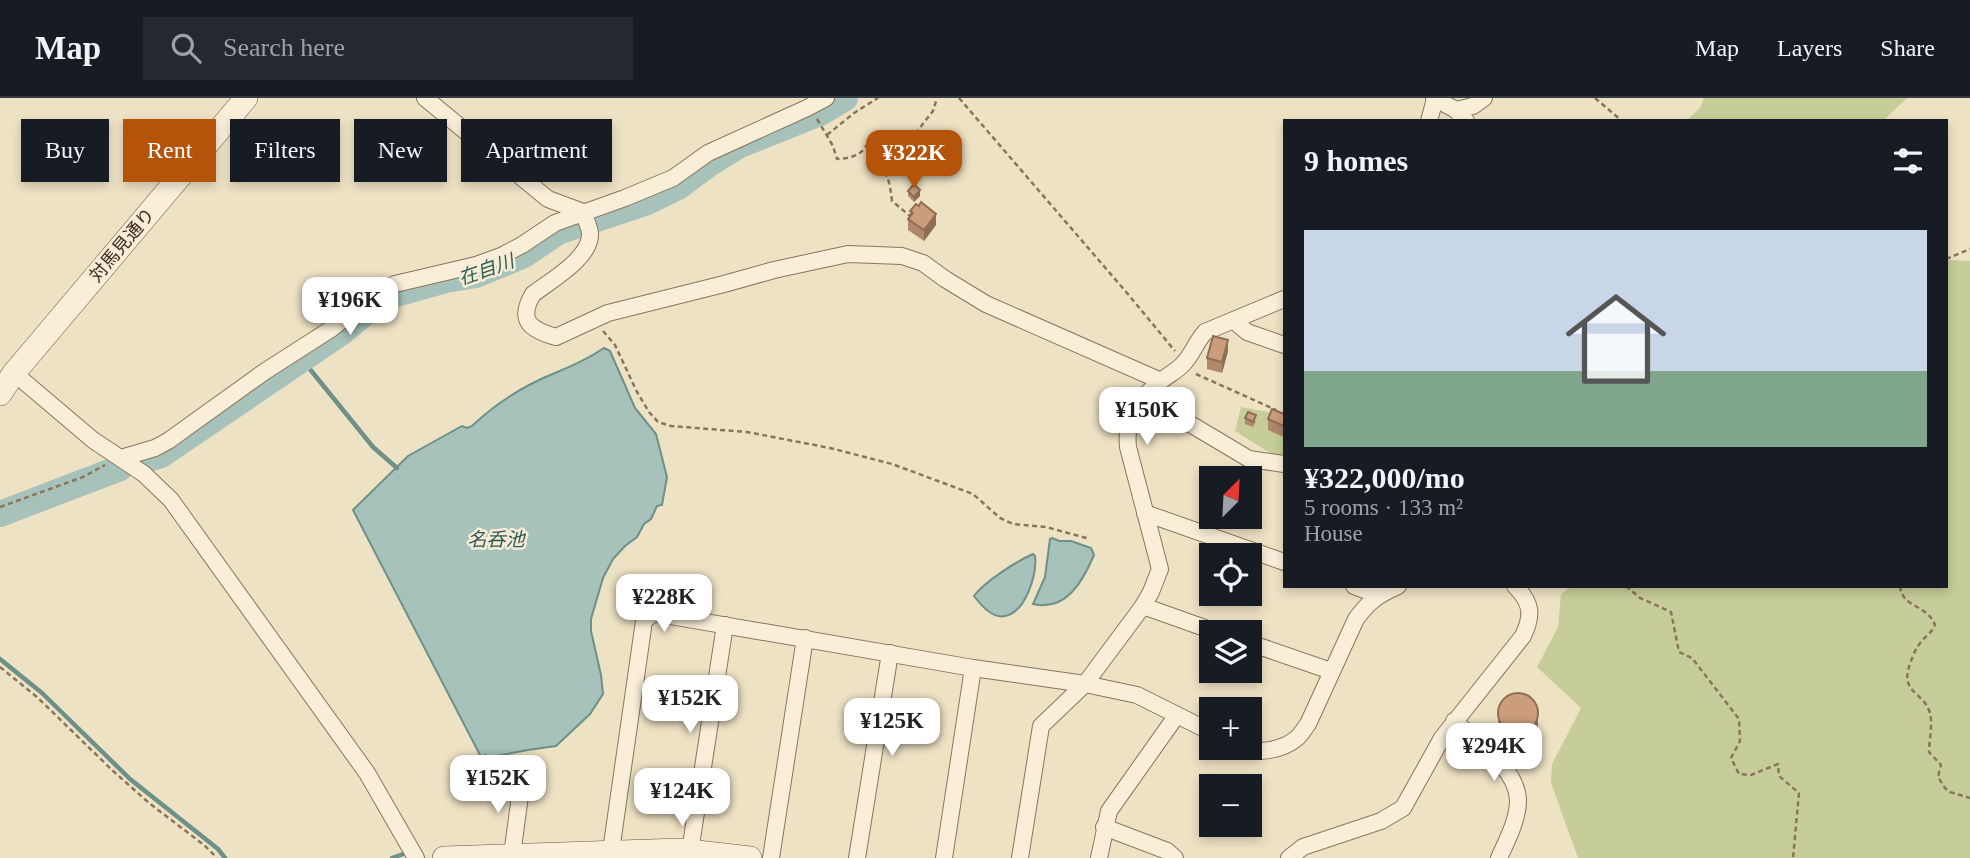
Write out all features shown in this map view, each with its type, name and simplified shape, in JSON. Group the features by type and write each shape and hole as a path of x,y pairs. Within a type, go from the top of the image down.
{"street":[{"name":"対馬見通り","path":"6,378 246,98"},
{"path":"425,98 548,199 583,212"},
{"path":"121,458 155,448 168,441 264,372 331,330 375,294 396,284 476,265 501,256 555,223 673,178 708,152 826,98"},
{"path":"1430,119 1435,98 1461,115 1484,98"},
{"path":"583,212 590,234 582,255 533,294 528,303 527,320 539,332 556,337 608,313 848,254 902,256 923,263 986,304 1161,381"},
{"path":"1020,858 1041,726 1085,684 1143,606 1160,569 1128,447 1126,431 1131,412 1161,381 1185,363 1205,332 1283,299"},
{"path":"1234,321 1247,332 1283,345"},
{"path":"6,378 144,474 171,500 367,773 416,858"},
{"path":"1145,397 1249,459 1283,464"},
{"path":"1145,513 1283,562"},
{"path":"1359,588 1378,595"},
{"path":"1262,751 1282,747 1297,738 1308,724 1356,619 1367,604 1394,588"},
{"path":"1289,858 1303,847 1381,821 1403,808 1442,738 1523,636 1530,621 1530,611 1516,588"},
{"path":"1143,606 1199,626"},
{"path":"610,855 644,621 653,613 973,668 1085,684 1137,695 1199,726"},
{"path":"690,854 725,625"},
{"path":"771,858 805,638"},
{"path":"1262,647 1331,671"},
{"path":"857,858 890,653"},
{"path":"944,858 973,668"},
{"path":"1100,858 1109,811 1177,715"},
{"path":"1454,721 1502,765 1516,788 1516,814 1499,858"},
{"path":"512,855 522,781"},
{"path":"1104,827 1167,851 1175,858"},
{"path":"444,858 690,854 750,858"}],"path":[{"path":"826,135 878,98"},
{"path":"888,175 902,164 915,134 933,111 937,98"},
{"path":"959,98 1198,377 1276,410"},
{"path":"1595,98 1620,119"},
{"path":"810,107 833,146 837,159 850,158 862,152 866,146 888,175 892,201 910,216"},
{"path":"1948,257 1970,249"},
{"path":"589,322 604,332 615,345 637,392 658,422 671,426 747,432 830,448 892,464 973,494 1000,518 1013,524 1046,527 1090,539"},
{"path":"0,507 83,477 121,458"},
{"path":"1628,588 1640,598 1671,612 1679,652 1692,659 1739,719 1740,741 1731,758 1739,774 1751,775 1778,764 1779,776 1798,793 1793,858"},
{"path":"1900,588 1905,600 1931,615 1935,625 1918,645 1910,662 1907,678 1912,691 1929,710 1929,752 1941,765 1938,778 1945,788 1970,797"},
{"path":"0,667 37,697 139,795 217,858"}],"green space":[{"path":"1704,98 1907,98 1885,119 1688,119 1700,108"},
{"path":"1948,260 1970,261 1970,858 1578,858 1551,783 1552,764 1581,708 1537,667 1558,627 1561,594 1569,588 1948,588"},
{"path":"1241,407 1283,415 1283,456 1273,455 1235,431"}],"water":[{"name":"名呑池","path":"604,348 610,351 635,408 656,434 667,477 662,505 657,506 637,537 613,559 603,578 591,619 591,631 603,694 590,714 556,746 481,757 353,510 408,456 462,426 472,426 490,410 522,389"},
{"path":"1052,538 1091,548 1094,555 1079,584 1064,599 1045,605 1033,604 1045,577"},
{"path":"1033,554 1035,564 1032,582 1019,607 1005,616 987,610 974,596 1001,572"}],"building":[{"path":"914,184 920,190 914,197 908,191"},
{"path":"921,202 936,214 924,230 908,219 913,213 910,211"},
{"path":"1213,336 1228,340 1222,362 1207,358"},
{"path":"1272,409 1283,414 1283,426 1268,419"},
{"path":"1248,412 1256,415 1253,422 1245,418"},
{"path":"1518,693 1532,699 1538,713 1532,727 1518,733 1504,727 1498,713 1504,699"}],"waterway":[{"name":"在自川","path":"141,461 161,455 342,332 389,296 446,280 476,275 524,255 558,232 645,203 678,187 740,145 820,113 845,98"},
{"path":"294,364 309,368 373,447 397,468"},
{"name":"在自川","path":"0,514 120,468"},
{"path":"0,659 42,693 130,779 218,849 225,858"},
{"path":"392,858 406,853"}]}
